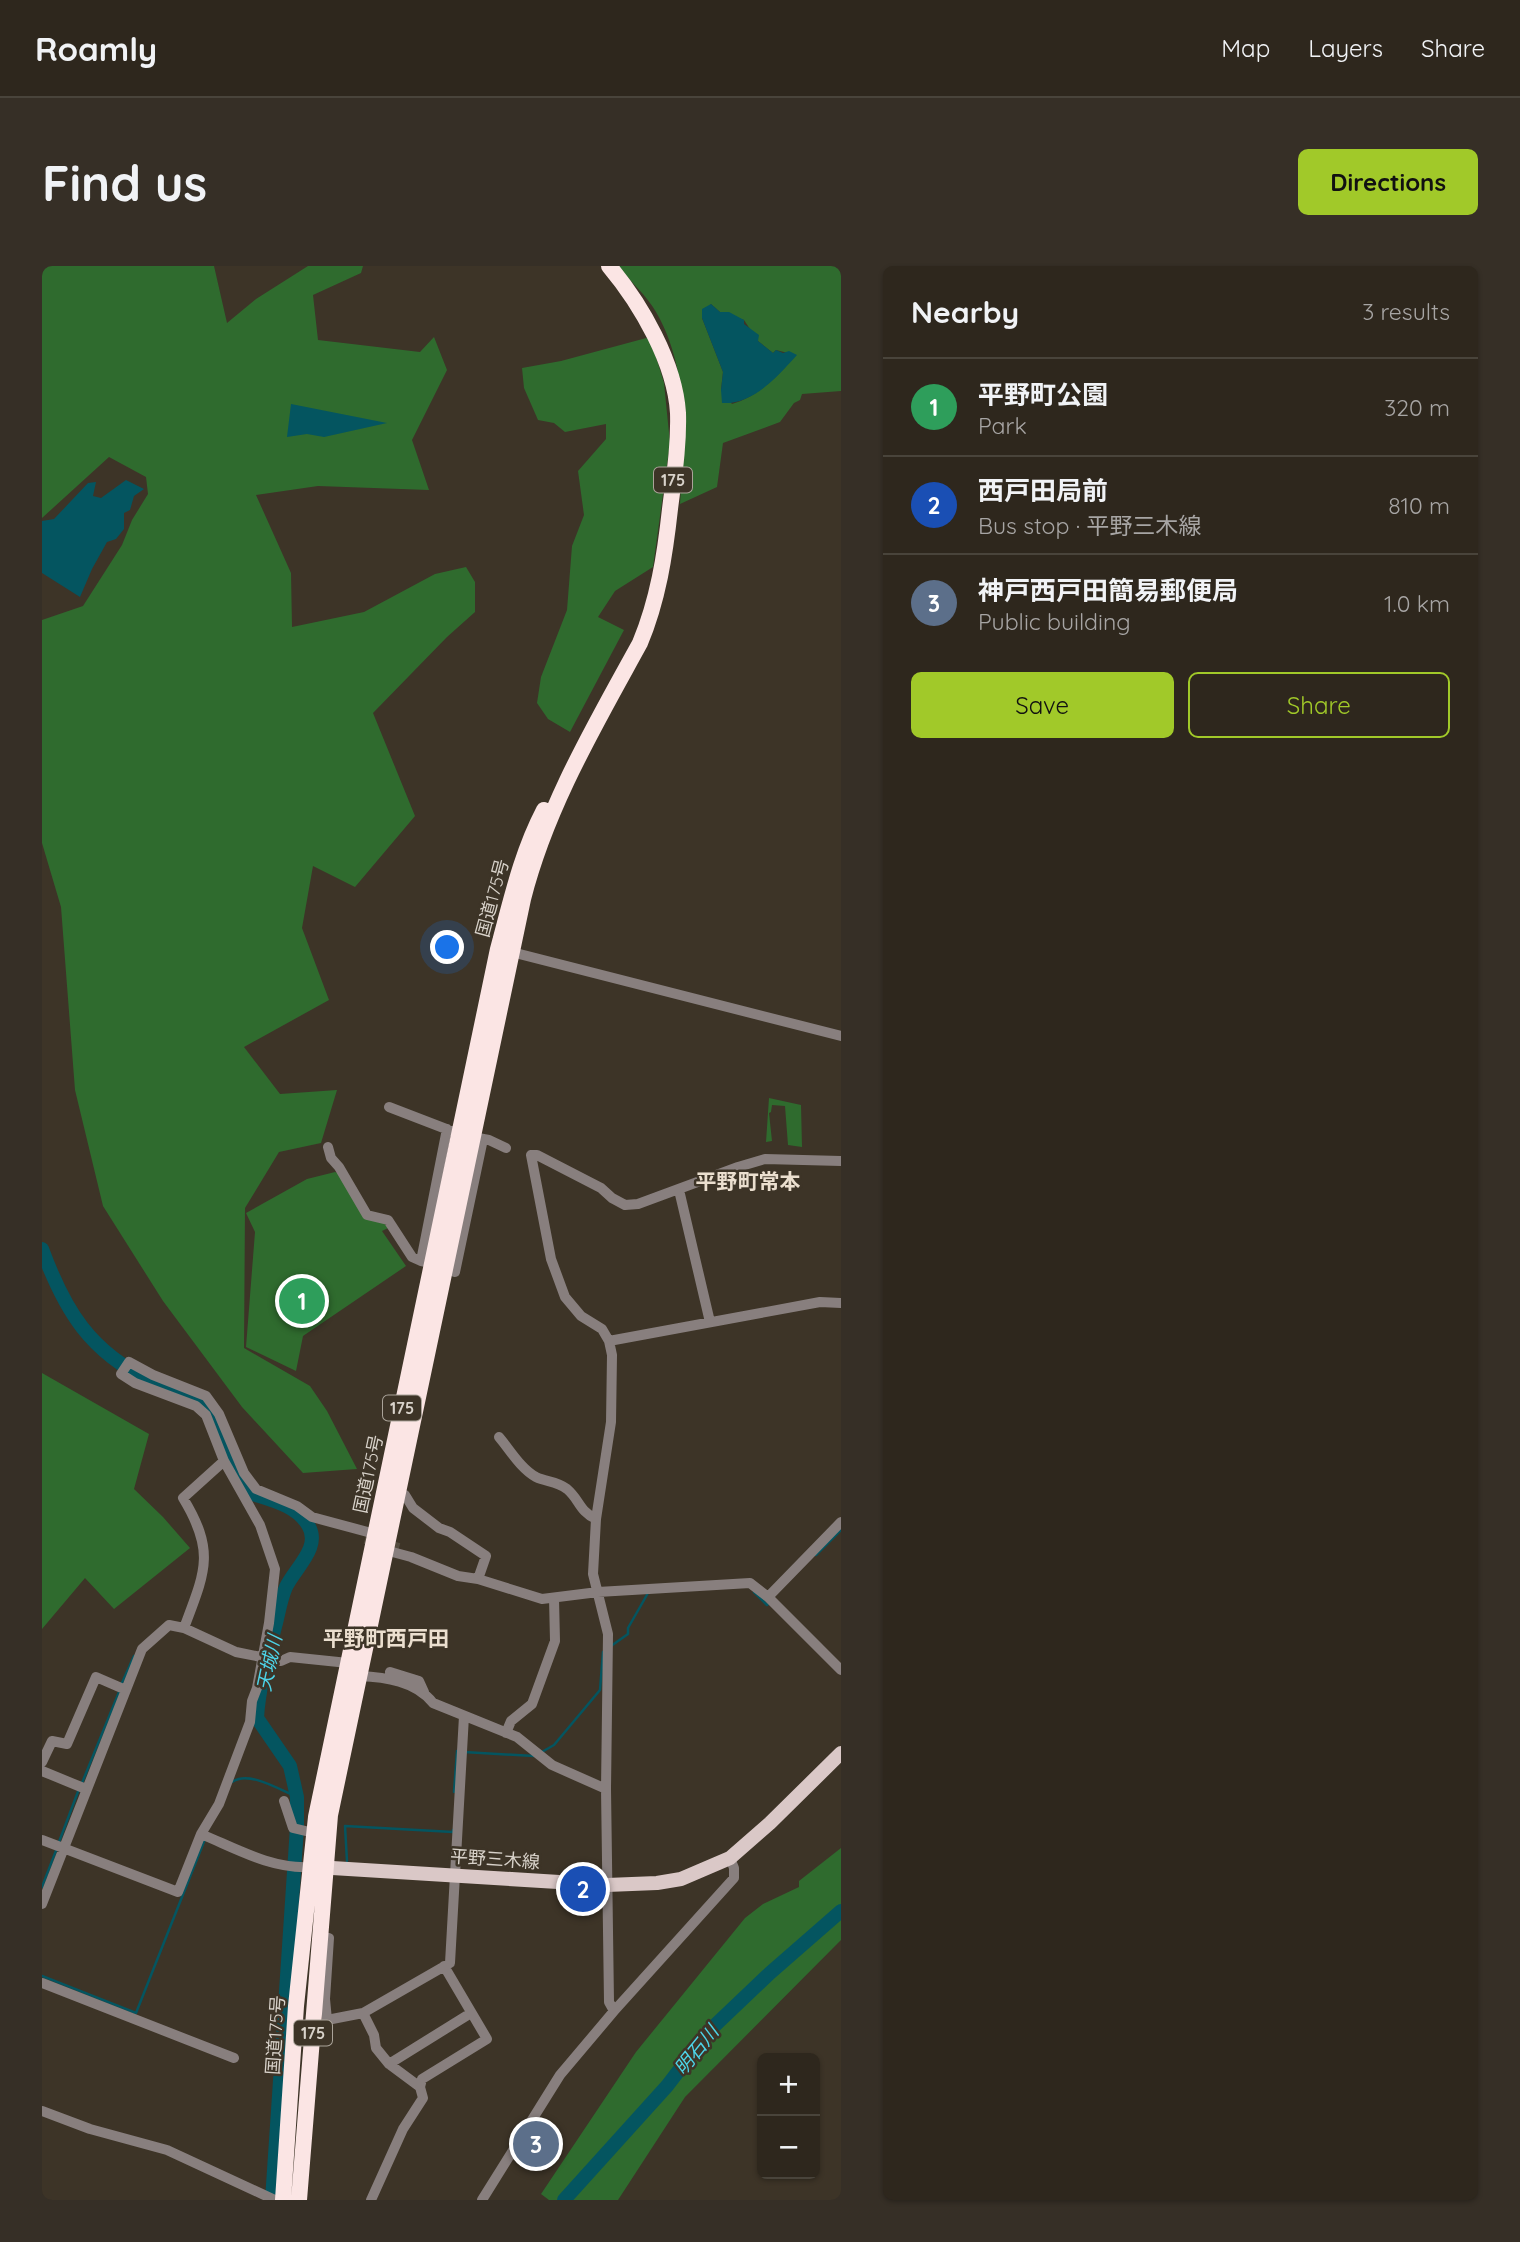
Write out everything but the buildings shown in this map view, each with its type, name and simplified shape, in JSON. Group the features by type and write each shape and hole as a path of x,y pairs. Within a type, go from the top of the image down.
{"highway":[{"name":"国道175号","path":"283,2200 296,2006 353,1669 370,1536 432,1264 465,1135 505,951 521,861 531,834 640,643 652,616 668,532 678,411 664,357 638,305 609,266"},
{"name":"国道175号","path":"299,2200 321,1936 314,1833 353,1669 392,1549 432,1264"}],"main road":[{"name":"平野三木線","path":"318,1867 607,1885 681,1879 730,1858 841,1753"}],"street":[{"path":"505,951 841,1036"},
{"path":"388,1107 506,1148"},
{"path":"327,1147 331,1158 367,1215 388,1220 412,1257 455,1272 465,1135"},
{"path":"614,2011 609,2002 607,1885 608,1634 593,1574 596,1519 611,1422 612,1355 609,1341 602,1329 581,1316 565,1297 551,1259 531,1155 537,1155 601,1188 625,1205 638,1204 738,1167 765,1160 841,1161"},
{"path":"679,1190 710,1322"},
{"path":"609,1341 820,1302 841,1303"},
{"path":"42,1840 178,1892 201,1834 219,1804 250,1722 252,1701 270,1623 275,1569 239,1476 219,1415 206,1396 153,1375 129,1362 121,1374 135,1383 196,1406 206,1415 224,1461 239,1476 256,1489 297,1506 312,1517 370,1536"},
{"path":"499,1437 537,1478 552,1480 568,1490 584,1514 596,1519"},
{"path":"184,1628 203,1577 205,1555 198,1522 183,1498 224,1461"},
{"path":"398,1493 405,1495 413,1508 439,1528 450,1532 486,1556 478,1579"},
{"path":"768,1597 841,1522"},
{"path":"392,1549 458,1576 478,1579 542,1599 598,1592 750,1583 768,1597 841,1670"},
{"path":"506,1733 511,1721 531,1704 555,1641 554,1598"},
{"path":"42,1904 142,1649 169,1625 184,1628 236,1652 281,1661 290,1657 386,1677 424,1692 433,1703 517,1738 552,1765 606,1789"},
{"path":"42,1762 52,1741 67,1744 96,1677 126,1690"},
{"path":"321,1936 329,1938 327,2020 363,2013 450,1963 464,1716"},
{"path":"42,1771 86,1789"},
{"path":"285,1801 293,1828 314,1833"},
{"path":"201,1834 267,1862 290,1868 318,1867"},
{"path":"482,2200 560,2075 734,1878 730,1858"},
{"path":"371,2200 404,2129 423,2098 420,2087 422,2079 487,2039 444,1966"},
{"path":"42,1983 234,2058"},
{"path":"363,2013 374,2035 376,2048 389,2064 420,2087"},
{"path":"389,2064 471,2013"},
{"path":"42,2111 90,2129 167,2150 275,2200"}],"green space":[{"path":"42,266 214,266 227,323 256,299 308,266 363,266 361,273 313,295 318,340 420,352 434,337 447,370 412,440 429,490 318,486 256,495 291,573 292,627 364,612 435,574 466,567 475,582 475,612 373,713 415,816 355,887 313,866 302,928 329,1000 244,1047 280,1094 337,1090 321,1143 279,1152 245,1208 244,1348 310,1386 327,1411 357,1469 303,1473 242,1407 163,1301 103,1206 75,1090 61,907 42,843 42,620 83,606 122,545 132,520 148,494 146,477 109,457 42,518"},
{"path":"618,266 841,266 841,391 802,394 800,400 794,403 780,422 723,443 717,487 680,504 683,430 680,382 675,358 656,312","holes":["711,304 720,312 744,320 758,341 773,353 776,350 796,355 760,390 732,404 721,390 723,372 702,318"]},
{"path":"650,337 664,383 670,443 653,567 615,591 598,617 624,630 570,732 548,719 537,703 541,677 567,610 572,546 584,515 578,471 606,439 606,424 565,432 554,423 538,420 524,388 522,368 561,361"},
{"path":"769,1098 801,1105 802,1147 788,1145 785,1106 772,1105 769,1113 772,1141 766,1142"},
{"path":"335,1172 340,1174 359,1209 388,1228 382,1231 406,1266 303,1336 296,1371 246,1347 255,1232 246,1213 307,1179"},
{"path":"42,1373 149,1434 134,1489 190,1548 114,1609 85,1578 42,1629"},
{"path":"841,1848 841,1940 685,2097 618,2200 549,2200 541,2194 636,2052 745,1918 763,1904 799,1887 799,1881"}],"water":[{"path":"711,304 720,312 729,312 744,320 744,324 759,335 758,341 773,353 776,350 783,353 789,351 797,355 764,388 744,399 722,403 723,372 702,318 702,309"},
{"path":"291,404 387,423 324,437 307,434 287,437"},
{"path":"126,480 144,489 134,496 130,510 124,513 124,529 116,539 107,542 80,597 42,573 42,521 54,519 88,483 96,482 93,496 101,498"}],"waterway":[{"name":"天城川","path":"42,1249 60,1292 82,1327 96,1343 130,1370 190,1395 206,1405 230,1459 253,1494 291,1508 303,1518 311,1533 310,1549 283,1596 264,1670 257,1718 290,1766 297,1797 272,2200"},
{"path":"816,1555 841,1530"},
{"path":"754,1592 767,1605 770,1602"},
{"path":"611,1646 628,1634 628,1628 648,1593"},
{"path":"540,1753 554,1745 600,1690 603,1652"},
{"path":"121,1685 134,1656"},
{"path":"82,1783 119,1692"},
{"path":"454,1792 457,1751"},
{"path":"464,1752 534,1756"},
{"path":"232,1782 247,1778 256,1780 297,1797"},
{"path":"59,1842 79,1789"},
{"path":"347,1861 345,1826 453,1830"},
{"path":"42,1976 136,2013 205,1839"},
{"path":"42,1887 57,1848"},
{"name":"明石川","path":"564,2200 667,2086 710,2030 841,1911"}],"tunnel":[{"path":"365,1539 399,1548"}],"place":[{"name":"平野町公園","path":"302,1301"},
{"name":"西戸田局前","path":"583,1889"},
{"name":"神戸西戸田簡易郵便局","path":"536,2144"}],"district":[{"name":"平野町常本","path":"748,1181"},
{"name":"平野町西戸田","path":"386,1638"}]}
